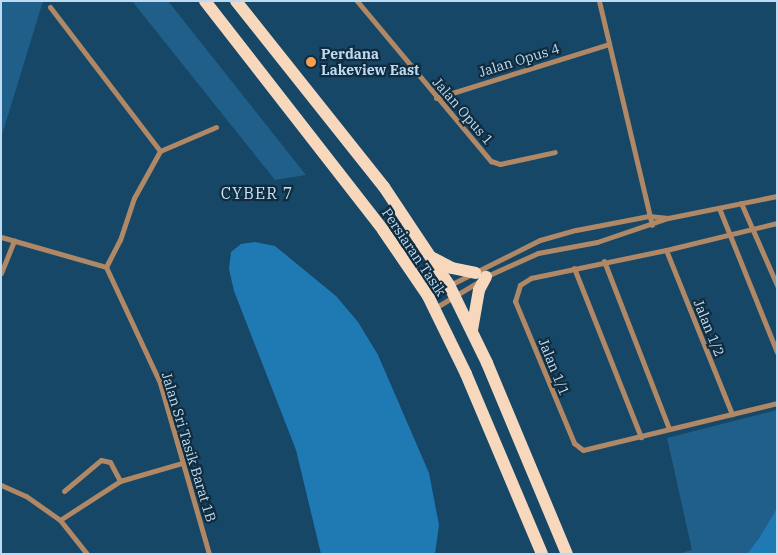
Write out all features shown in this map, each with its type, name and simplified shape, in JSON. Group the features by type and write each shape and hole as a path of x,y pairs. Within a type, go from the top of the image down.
{"main road":[{"name":"Persiaran Tasik","path":"205,1 383,230 428,296 466,374 542,554"},
{"name":"Persiaran Tasik","path":"236,1 384,186 431,256 472,330 567,554"},
{"path":"431,256 452,268 480,275 472,330"}],"street":[{"name":"Jalan Opus 1","path":"356,1 491,161 500,164 556,152"},
{"path":"599,1 652,225"},
{"path":"50,7 160,151"},
{"name":"Jalan Opus 4","path":"436,98 609,44"},
{"path":"1,237 106,267 120,240 134,198 160,151 216,127"},
{"path":"435,308 451,291 480,275 521,259 619,236 668,218 777,196"},
{"path":"741,203 777,285"},
{"path":"719,208 777,352"},
{"path":"428,296 451,291 480,275 517,250 576,230 649,216 668,218"},
{"path":"616,222 619,236"},
{"path":"777,223 666,250 574,268 641,437 669,428 777,404"},
{"path":"1,273 14,241"},
{"path":"517,250 521,259"},
{"name":"Jalan 1/2","path":"666,250 732,414"},
{"path":"604,261 669,428"},
{"name":"Jalan Sri Tasik Barat 1B","path":"106,267 160,384 209,554"},
{"name":"Jalan 1/1","path":"574,268 525,281 517,291 515,301 578,448 589,450 641,437"},
{"path":"64,491 101,460 110,462 120,481"},
{"path":"60,520 120,481 182,463"},
{"path":"1,485 26,496 60,520 87,554"}],"shaded area":[{"path":"1,1 43,1 1,138"},
{"path":"132,1 168,1 306,175 275,180"},
{"path":"255,242 275,246 336,296 358,322 378,355 429,473 439,525 435,554 321,554 296,450 234,291 229,269 231,252 241,244"},
{"path":"777,410 777,508 759,538 747,554 677,554 692,550 667,438"},
{"path":"777,508 777,554 747,554 759,538"}],"place":[{"name":"Perdana Lakeview East","path":"311,62"}],"district":[{"name":"CYBER 7","path":"257,193"}]}
